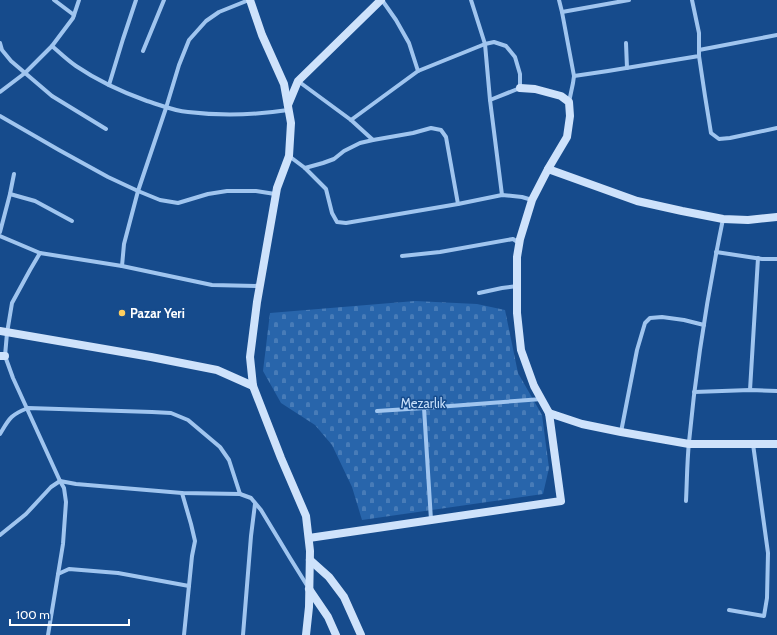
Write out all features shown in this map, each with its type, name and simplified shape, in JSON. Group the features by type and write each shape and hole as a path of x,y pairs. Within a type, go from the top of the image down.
{"street":[{"path":"54,0 74,15"},
{"path":"0,92 25,73 52,46 73,18 79,0"},
{"path":"109,85 136,0"},
{"path":"143,51 164,0"},
{"path":"122,266 124,244 138,191 179,65 189,40 206,21 219,12 249,0 262,35 284,84 291,123 289,156 275,194 257,302 250,357 253,386 281,458 306,516 310,551 306,635"},
{"path":"288,108 298,81 381,0 396,20 409,43 418,70"},
{"path":"471,0 485,44 490,100 502,195"},
{"path":"309,538 560,501 549,412 534,386 520,350 517,313 517,257 519,244 532,200 566,137 570,116 569,102 574,76 559,0"},
{"path":"562,12 629,0"},
{"path":"692,0 699,33 699,56 711,132 718,139 730,138 777,128"},
{"path":"699,50 777,35"},
{"path":"351,120 418,70 485,44 494,42 506,46 515,57 520,74 520,88"},
{"path":"0,43 2,50 11,61 52,96 106,129"},
{"path":"626,43 627,68"},
{"path":"52,46 74,65 109,85 128,94 166,108 187,112 242,115 288,108"},
{"path":"574,76 699,56"},
{"path":"298,81 351,120 373,140"},
{"path":"490,100 520,88 535,89 561,96 569,102"},
{"path":"0,116 108,177 160,200 178,203 208,194 227,192 256,191 275,194"},
{"path":"305,168 334,158 360,143 431,128 441,130 446,137 458,204"},
{"path":"289,156 305,168 326,189 332,213 337,222 346,223 502,195 522,197 532,200"},
{"path":"548,169 637,201 682,211 723,219 748,220 777,217"},
{"path":"0,232 14,174"},
{"path":"10,194 35,201 72,221"},
{"path":"686,501 694,392 716,252 723,219"},
{"path":"0,236 40,253 122,266 212,285 260,286"},
{"path":"402,256 440,252 513,239 519,244"},
{"path":"716,252 777,259"},
{"path":"40,253 12,303 3,332 2,357 28,408 64,488 66,502 63,544 48,635"},
{"path":"750,390 758,258"},
{"path":"479,293 517,286"},
{"path":"621,432 637,350 645,323 650,318 662,316 704,325"},
{"path":"3,332 151,357 217,370 253,386"},
{"path":"694,392 750,390 777,391"},
{"path":"377,411 542,399"},
{"path":"0,434 9,418 28,408 171,413 188,420 220,447 229,460 240,494"},
{"path":"424,408 431,520"},
{"path":"549,412 582,424 689,444 777,444"},
{"path":"729,610 764,616 767,598 768,553 753,444"},
{"path":"0,535 26,514 51,487 60,481 76,484 182,493 240,494 250,498 261,510 309,589 328,617 336,635"},
{"path":"182,493 195,540 184,635"},
{"path":"243,635 255,504"},
{"path":"310,560 329,577 344,597 361,635"},
{"path":"58,574 69,569 118,573 189,586"}],"green space":[{"name":"Mezarlık","path":"415,301 477,304 505,310 518,373 542,415 549,468 543,494 362,520 352,487 332,445 315,425 281,403 263,371 270,313"}],"place":[{"name":"Pazar Yeri","path":"122,313"}]}
